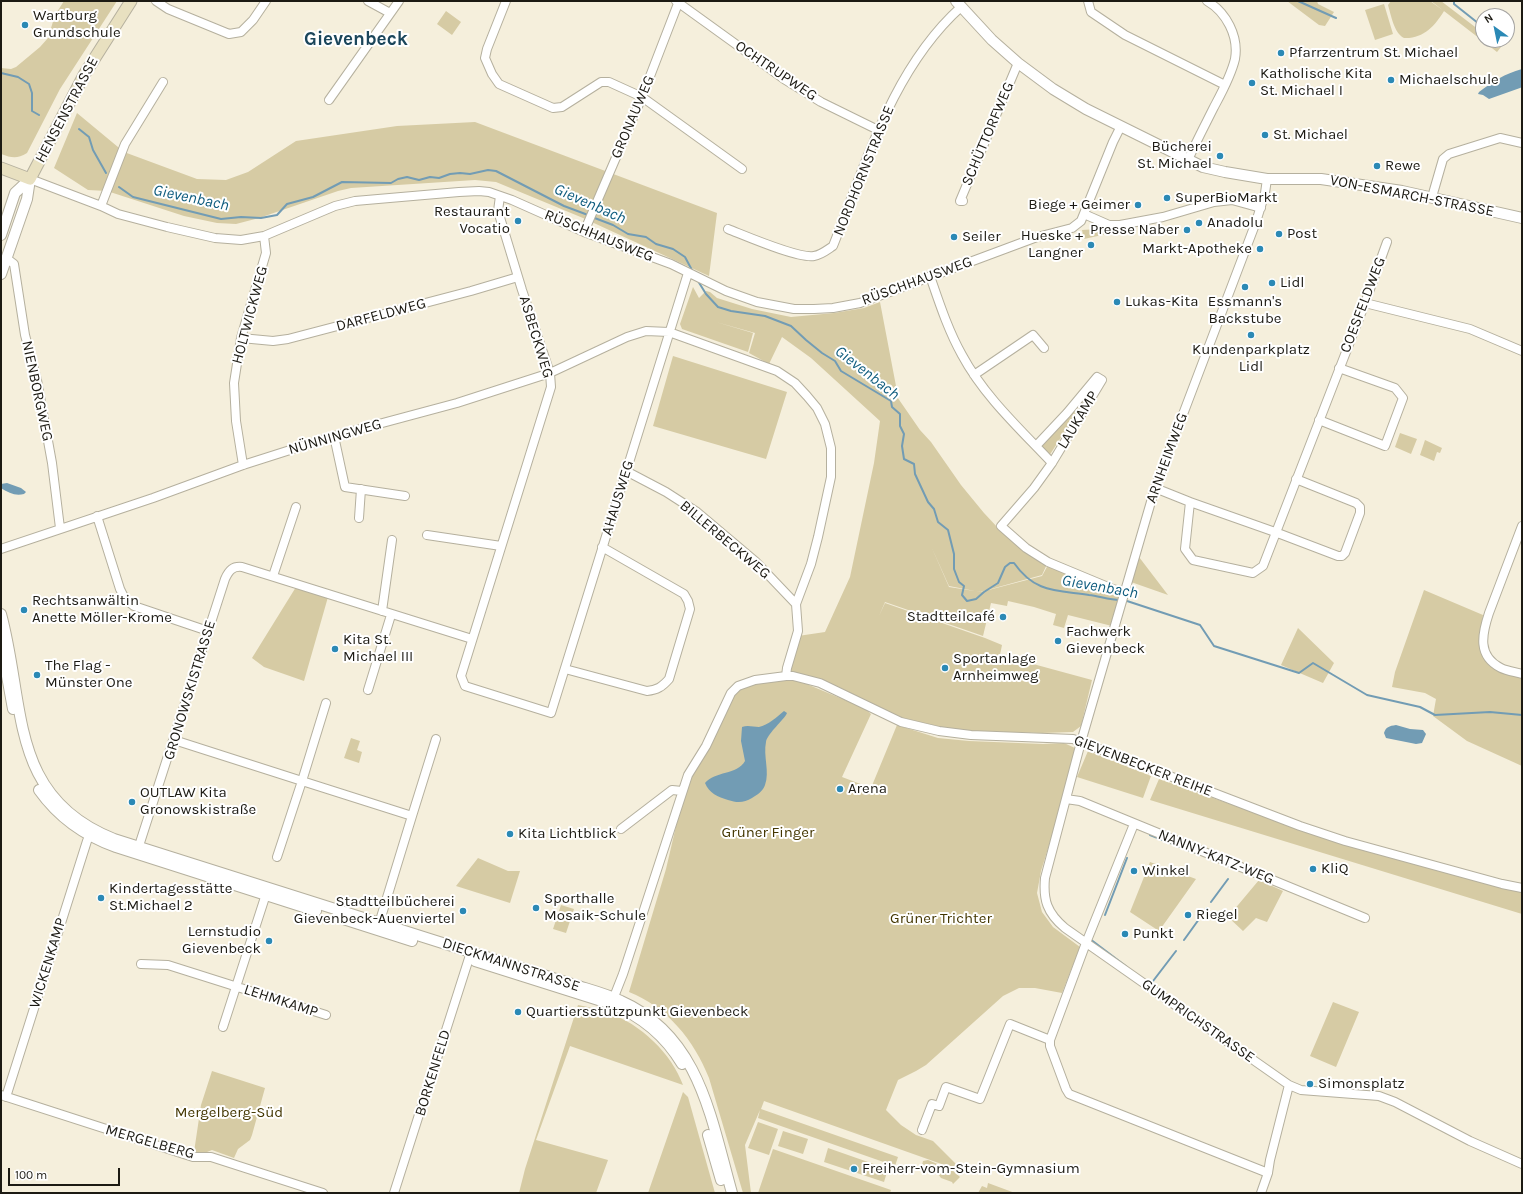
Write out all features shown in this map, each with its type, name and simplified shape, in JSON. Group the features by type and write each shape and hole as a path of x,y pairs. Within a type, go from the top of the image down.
{"main road":[{"name":"HENSENSTRASSE","path":"30,178 84,75 131,1"},
{"name":"RÜSCHHAUSWEG","path":"1,168 30,178"}],"street":[{"path":"156,1 168,9 229,34 241,32 253,20 266,1"},
{"path":"368,1 390,13"},
{"path":"329,100 399,1"},
{"path":"506,1 487,49 485,58 492,74 499,84 553,108 562,107 601,82 608,82 642,97 742,169"},
{"path":"1088,1 1091,12 1125,35 1225,85"},
{"path":"1188,160 1225,85 1235,58 1235,42 1232,29 1219,10 1207,1"},
{"name":"GRONAUWEG","path":"584,232 642,97 678,2"},
{"name":"OCHTRUPWEG","path":"678,2 784,78 821,102 878,130"},
{"name":"NORDHORNSTRASSE","path":"728,229 799,256 813,256 826,251 833,246 878,130 911,66 959,4"},
{"name":"VON-ESMARCH-STRASSE","path":"959,4 992,40 1018,63 1053,89 1086,109 1203,167 1267,179 1329,180 1432,197 1522,218"},
{"name":"SCHÜTTORFWEG","path":"963,201 960,201 1018,63"},
{"path":"101,206 125,144 163,82"},
{"name":"RÜSCHHAUSWEG","path":"30,178 118,214 215,238 241,240 264,236 335,206 355,201 479,191 512,200 584,232 642,252 726,291 757,302 794,309 814,309 833,308 860,303 1037,237 1072,228 1081,221 1121,126"},
{"path":"1432,197 1442,159 1449,154 1500,138 1522,143"},
{"path":"1,235 15,193 30,178"},
{"path":"1,274 27,199 30,178"},
{"name":"ARNHEIMWEG","path":"1081,742 1155,488 1261,208 1267,179"},
{"name":"ASBECKWEG","path":"500,196 498,211 550,374 551,387 461,676 465,686 540,710"},
{"path":"1084,214 1109,224 1120,225 1163,218 1214,202 1232,200 1261,208"},
{"name":"HOLTWICKWEG","path":"243,465 236,421 234,389 235,371 241,338 266,253 264,236"},
{"name":"COESFELDWEG","path":"1190,502 1185,549 1193,560 1253,573 1263,566 1365,303 1387,242"},
{"name":"NIENBORGWEG","path":"6,258 14,264 25,335 37,380 52,463 60,528"},
{"name":"AHAUSWEG","path":"540,710 551,713 688,273"},
{"name":"LAUKAMP","path":"930,276 961,354 974,374 1000,408 1052,463"},
{"name":"DARFELDWEG","path":"241,338 273,341 288,339 464,293 518,277"},
{"path":"1365,303 1470,329 1522,351"},
{"name":"NÜNNINGWEG","path":"1,549 243,465 334,436 457,403 550,374 627,337 646,331 669,332 777,371 795,383 807,396 817,408 825,424 831,448 831,477 818,537 796,604"},
{"path":"974,374 1033,335 1044,348"},
{"name":"COESFELDWEG","path":"1320,420 1385,446 1403,398 1395,388 1339,368"},
{"name":"LAUKAMP","path":"1036,446 1067,413 1097,377 1102,380 1052,463 1034,488 1001,526 1026,548 1048,562 1125,593"},
{"path":"334,436 345,487 405,496"},
{"name":"BILLERBECKWEG","path":"626,471 666,492 697,512 755,561 796,604"},
{"path":"1155,488 1338,556 1342,556 1345,553 1360,513 1360,507 1356,502 1296,479"},
{"path":"359,518 361,489"},
{"path":"273,576 296,507"},
{"path":"97,516 120,588 125,599 134,606 208,631"},
{"path":"1522,526 1484,627 1483,643 1490,661 1502,668 1522,674"},
{"path":"427,535 502,546"},
{"path":"382,612 392,540"},
{"path":"565,669 647,691 656,690 668,679 690,609 684,594 602,548"},
{"name":"GRONOWSKISTRASSE","path":"138,850 225,579 232,568 242,567 273,576 391,615 472,639"},
{"path":"786,676 798,631 796,604"},
{"name":"DIECKMANNSTRASSE","path":"1,614 25,739 33,765 42,782 57,802 91,833"},
{"path":"368,690 391,615"},
{"name":"DIECKMANNSTRASSE","path":"1,643 18,742 28,771 37,787 52,807 73,825 91,833 113,846 138,850 470,955 640,1011 660,1026 690,1062 702,1089 732,1193"},
{"name":"GIEVENBECKER REIHE","path":"612,1001 623,974 688,775 706,746 731,693 738,686 746,682 786,676 805,678 820,683 901,722 939,731 971,735 1065,737 1308,829 1345,841 1502,884 1522,888"},
{"path":"278,857 326,703"},
{"path":"378,926 436,739"},
{"path":"174,740 412,816"},
{"name":"GUMPRICHSTRASSE","path":"1081,742 1045,878 1045,900 1049,910 1056,920 1086,943 1288,1085 1301,1090 1379,1096 1390,1100 1470,1141 1522,1164"},
{"path":"621,829 672,790 682,791"},
{"name":"NANNY-KATZ-WEG","path":"1066,799 1080,802 1365,918"},
{"path":"1134,824 1086,943 1050,1040 1050,1046 1066,1089 1069,1094 1268,1173"},
{"name":"WICKENKAMP","path":"3,1096 91,833"},
{"name":"LEHMKAMP","path":"223,1027 267,891"},
{"name":"BORKENFELD","path":"394,1193 470,955"},
{"name":"LEHMKAMP","path":"141,964 168,965 326,1015"},
{"name":"DIECKMANNSTRASSE","path":"612,1001 654,1030 670,1046 684,1067 696,1094 725,1193"},
{"path":"922,1130 932,1104 939,1106 946,1087 980,1099 1010,1024 1050,1040"},
{"path":"1262,1193 1288,1085"},
{"name":"MERGELBERG","path":"3,1096 193,1158 211,1157 323,1193"}],"green space":[{"path":"64,1 117,1 60,89 27,153 14,157 1,154 1,68 11,69 16,67 40,47 48,38 55,15"},
{"path":"1287,1 1317,1 1318,4 1334,12 1325,26 1319,25"},
{"path":"1391,1 1430,1 1444,11 1437,22 1423,34 1411,38 1404,38 1398,32 1393,23 1388,5"},
{"path":"1431,1 1441,1 1475,27 1475,35"},
{"path":"1384,4 1393,34 1375,40 1365,10"},
{"path":"446,11 461,22 452,35 437,24"},
{"path":"1492,48 1500,48 1497,52"},
{"path":"77,113 124,152 197,179 226,180 248,172 296,141 397,126 475,122 717,213 709,276 583,218 496,182 475,180 351,188 236,224 217,223 184,216 107,191 88,190 54,168"},
{"path":"1115,228 1116,232 1084,239 1082,230"},
{"path":"693,287 699,298 706,291 710,292 717,298 752,309 791,317 834,313 864,308 880,302 896,386 893,391 961,485 984,513 999,529 1047,564 1042,575 980,592 1042,576 1048,565 1122,590 1112,626 1068,615 1064,628 1053,625 1056,614 1008,601 1007,606 991,603 983,636 885,602 879,616 885,603 1002,645 1000,655 1092,680 1081,726 1073,732 1042,733 972,731 941,727 903,718 785,672 798,636 825,632 850,577 874,463 880,421 811,358 782,337 769,364 749,353 755,333 716,322 753,333 748,352 682,329 680,324","holes":["931,546 949,586 976,591 949,587"]},
{"path":"673,356 787,392 766,459 653,426"},
{"path":"1074,408 1078,411 1049,456 1039,446"},
{"path":"1400,433 1417,439 1411,454 1395,447"},
{"path":"1425,440 1442,448 1440,453 1437,452 1434,461 1420,455"},
{"path":"1139,557 1168,595 1131,582"},
{"path":"296,587 328,597 304,681 264,667 252,658"},
{"path":"1424,590 1483,615 1480,642 1484,653 1522,676 1522,766 1467,741 1433,716 1436,699 1425,693 1392,687 1395,672"},
{"path":"1298,628 1334,663 1323,683 1281,665"},
{"path":"783,677 796,681 808,681 809,685 864,708 871,714 842,777 871,788 897,725 938,738 969,741 1043,744 1064,743 1075,748 1070,777 1041,871 1037,893 1042,912 1053,927 1080,947 1062,993 1035,988 1019,988 1003,996 926,1065 898,1080 886,1110 901,1125 916,1135 933,1141 964,1172 764,1101 761,1109 898,1157 895,1166 758,1118 760,1110 745,1145 751,1193 743,1193 709,1078 696,1051 678,1026 667,1016 643,998 629,992 666,869 684,792 733,695 744,685"},
{"path":"351,738 360,741 357,750 362,752 359,763 344,758"},
{"path":"1088,751 1151,776 1143,798 1077,777"},
{"path":"1159,779 1284,823 1522,890 1522,914 1150,800"},
{"path":"478,858 508,871 520,871 510,903 456,886"},
{"path":"1150,862 1196,879 1159,931 1130,912"},
{"path":"1259,880 1283,891 1267,922 1256,918 1243,931 1228,917"},
{"path":"561,905 574,909 566,933 553,929"},
{"path":"1333,1002 1359,1012 1336,1067 1310,1056"},
{"path":"578,1005 600,1010 620,1018 643,1032 663,1051 678,1073 683,1085 570,1046 536,1140 608,1160 596,1193 519,1193 525,1169"},
{"name":"Mergelberg-Süd","path":"212,1071 265,1088 250,1140 238,1149 234,1158 212,1150 207,1152 194,1152 201,1105"},
{"path":"683,1092 688,1097 715,1193 648,1193"},
{"path":"758,1122 778,1129 769,1155 748,1148"},
{"path":"783,1131 808,1139 803,1154 778,1146"},
{"path":"828,1148 888,1169 884,1182 824,1162"},
{"path":"773,1149 891,1190 890,1193 758,1193"},
{"path":"928,1160 952,1170 960,1177 953,1184 952,1182 941,1178 938,1174 931,1172 928,1173 922,1165 923,1161"},
{"path":"988,1183 1015,1193 978,1193 982,1186 987,1188"}],"water":[{"path":"1522,69 1522,87 1489,99 1478,94 1499,78"},
{"path":"7,483 21,488 26,492 21,495 9,493 1,488 1,484"},
{"path":"784,711 787,713 786,715 771,732 766,742 765,753 767,775 764,787 761,791 749,800 740,802 724,799 711,792 705,783 709,779 737,769 745,761 741,741 742,727 762,726"},
{"path":"1396,725 1410,729 1423,730 1426,734 1422,743 1416,744 1386,738 1384,733 1386,729 1390,726"}],"waterway":[{"path":"1298,1 1336,18"},
{"path":"1454,1 1454,4 1475,21"},
{"name":"Gievenbach","path":"1,73 18,77 29,84 32,93 32,111 39,115"},
{"name":"Gievenbach","path":"79,129 89,137 93,150 106,173"},
{"name":"Gievenbach","path":"119,187 133,197 221,219 241,217 261,218 277,215 287,204 313,197 342,182 391,183 398,179 407,177 419,180 430,177 439,178 450,174 470,174 488,170 496,171 564,206 588,215"},
{"name":"Gievenbach","path":"592,217 613,225 628,234 646,237 656,244 673,249 685,257 693,272"},
{"name":"Gievenbach","path":"698,281 706,294 718,307 731,311 765,316 791,326 822,353 835,361 841,371 891,401 892,407 900,414 900,426 904,434 902,446 904,459 914,464 915,474 928,502 934,509 938,522 948,530 954,554 954,569 959,582 964,586 962,595 967,601 976,599 998,583 1005,567 1010,563 1014,563 1022,573 1038,585 1056,591 1120,600"},
{"name":"Gievenbach","path":"1124,600 1200,625 1214,646 1299,673 1313,663 1367,695 1420,707 1435,715 1490,712 1522,715"},
{"path":"1150,835 1201,855"},
{"path":"1105,915 1127,858"},
{"path":"1211,902 1228,879"},
{"path":"1184,940 1207,908"},
{"path":"1090,939 1127,967"},
{"path":"1150,985 1176,951"}],"place":[{"name":"Wartburg Grundschule","path":"25,25"},
{"name":"Pfarrzentrum St. Michael","path":"1281,53"},
{"name":"Michaelschule","path":"1391,80"},
{"name":"Katholische Kita St. Michael I","path":"1252,83"},
{"name":"St. Michael","path":"1265,135"},
{"name":"Bücherei St. Michael","path":"1220,156"},
{"name":"Rewe","path":"1377,166"},
{"name":"SuperBioMarkt","path":"1167,198"},
{"name":"Biege + Geimer","path":"1138,205"},
{"name":"Restaurant Vocatio","path":"518,221"},
{"name":"Anadolu","path":"1199,223"},
{"name":"Presse Naber","path":"1187,230"},
{"name":"Post","path":"1279,234"},
{"name":"Seiler","path":"954,237"},
{"name":"Hueske + Langner","path":"1091,245"},
{"name":"Markt-Apotheke","path":"1260,249"},
{"name":"Lidl","path":"1272,283"},
{"name":"Essmann's Backstube","path":"1245,287"},
{"name":"Lukas-Kita","path":"1117,302"},
{"name":"Kundenparkplatz Lidl","path":"1251,335"},
{"name":"Rechtsanwältin Anette Möller-Krome","path":"24,610"},
{"name":"Stadtteilcafé","path":"1003,617"},
{"name":"Fachwerk Gievenbeck","path":"1058,641"},
{"name":"Kita St. Michael III","path":"335,649"},
{"name":"Sportanlage Arnheimweg","path":"945,668"},
{"name":"The Flag - Münster One","path":"37,675"},
{"name":"Arena","path":"840,789"},
{"name":"OUTLAW Kita Gronowskistraße","path":"132,802"},
{"name":"Kita Lichtblick","path":"510,834"},
{"name":"KliQ","path":"1313,869"},
{"name":"Winkel","path":"1134,871"},
{"name":"Kindertagesstätte St.Michael 2","path":"101,898"},
{"name":"Sporthalle Mosaik-Schule","path":"536,908"},
{"name":"Stadtteilbücherei Gievenbeck-Auenviertel","path":"463,911"},
{"name":"Riegel","path":"1188,915"},
{"name":"Punkt","path":"1125,934"},
{"name":"Lernstudio Gievenbeck","path":"269,941"},
{"name":"Quartiersstützpunkt Gievenbeck","path":"518,1012"},
{"name":"Simonsplatz","path":"1310,1084"},
{"name":"Freiherr-vom-Stein-Gymnasium","path":"854,1169"}],"district":[{"name":"Gievenbeck","path":"356,40"}],"park label":[{"name":"Grüner Finger","path":"768,833"},
{"name":"Grüner Trichter","path":"941,919"}]}
